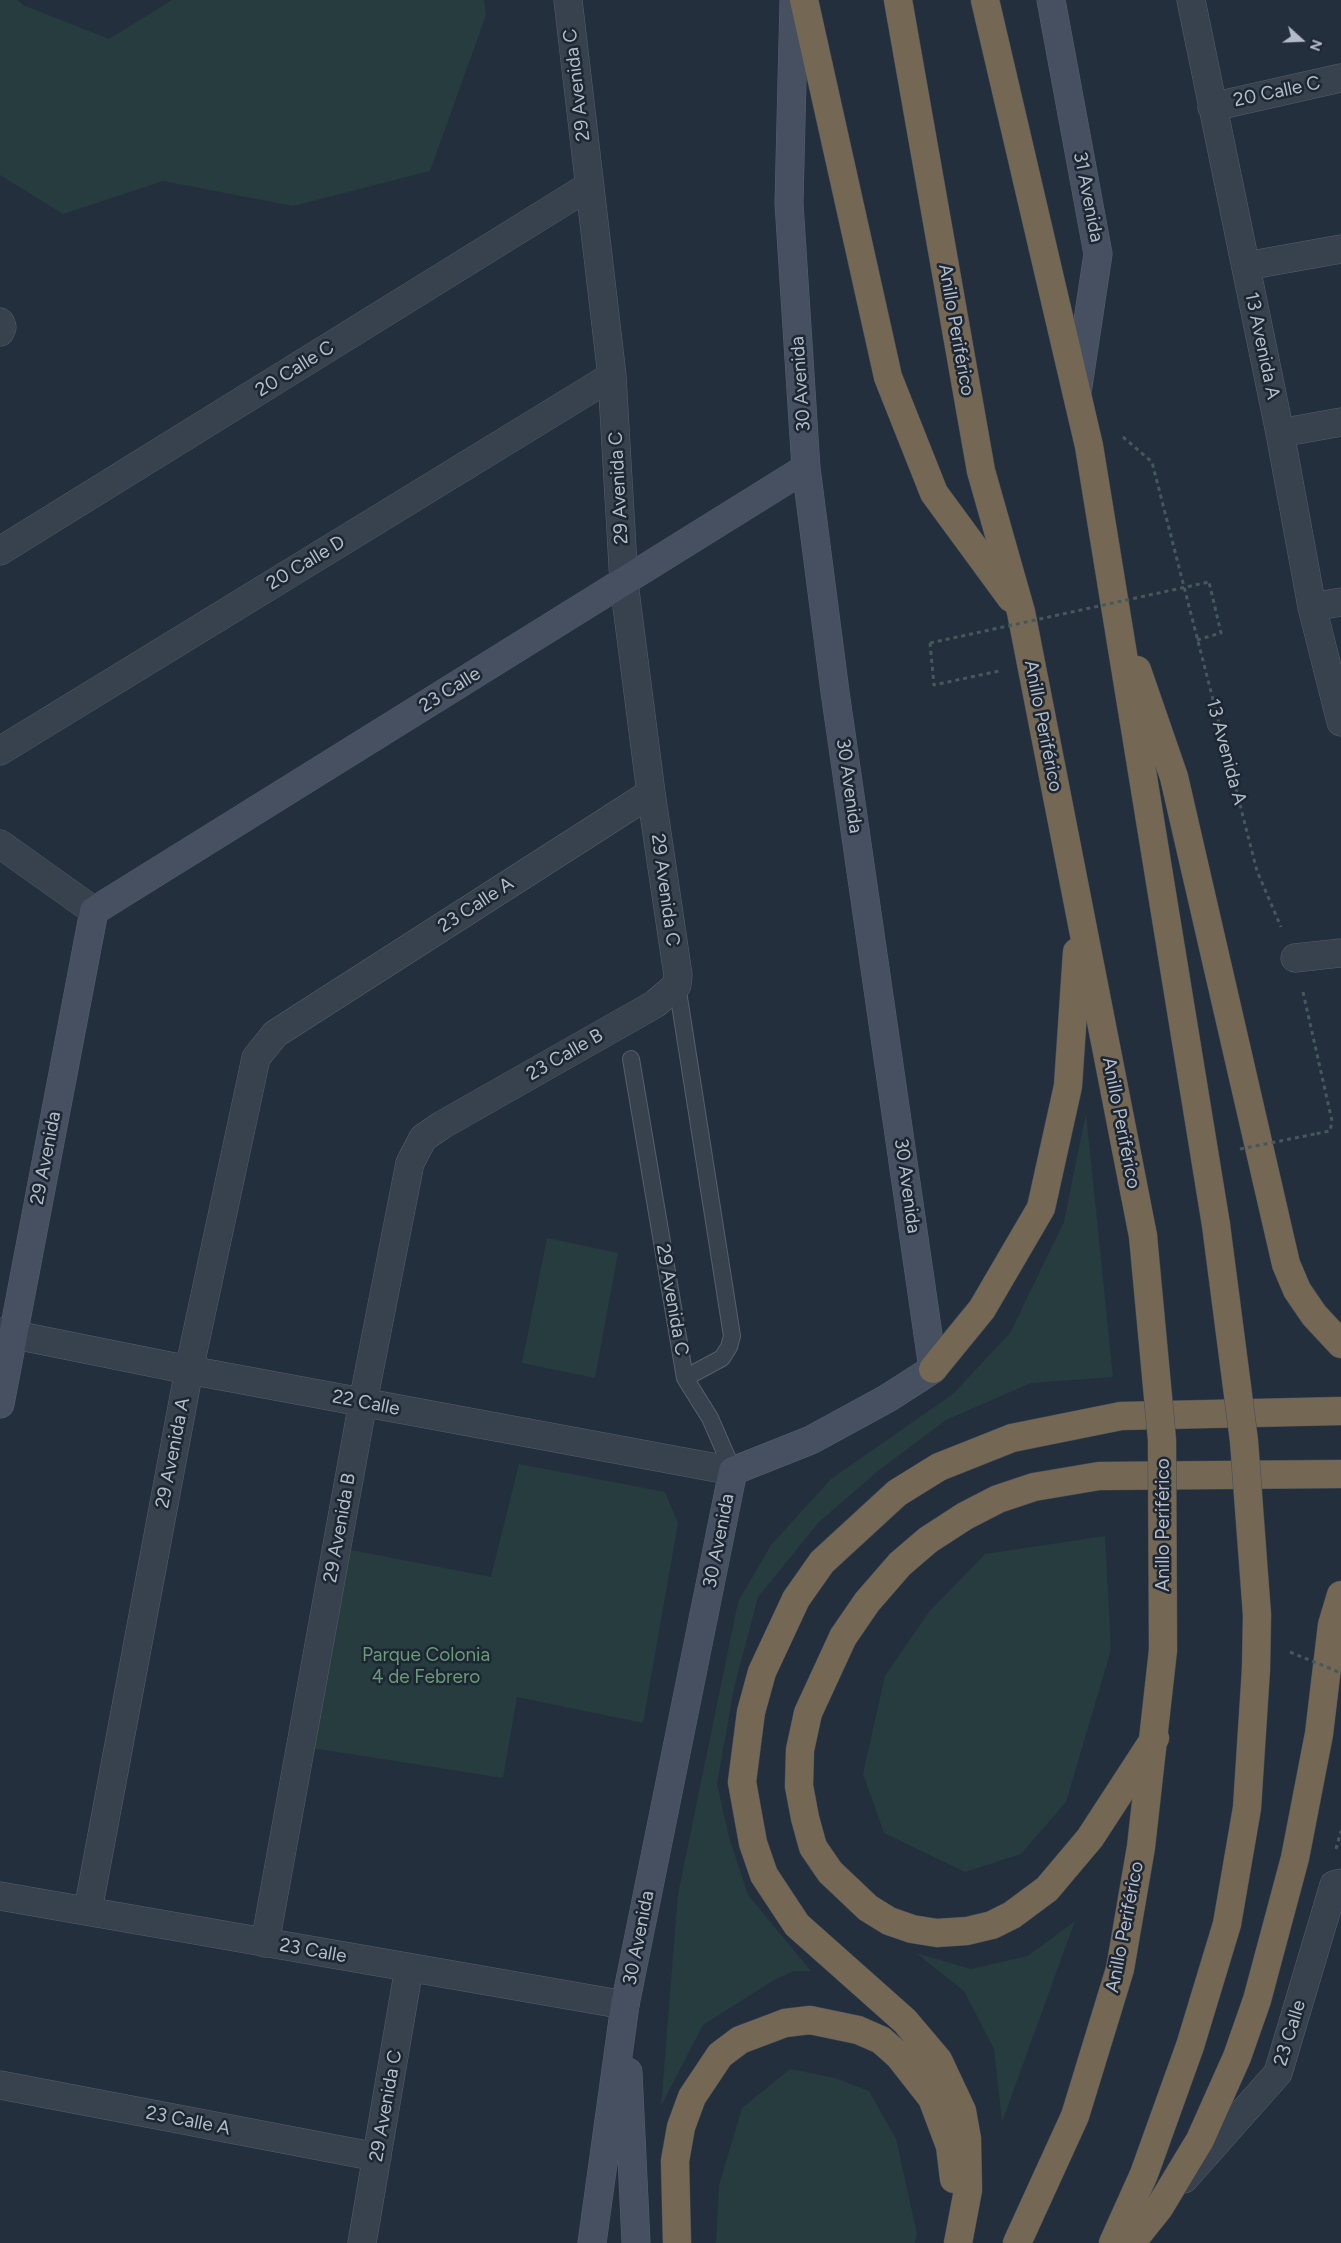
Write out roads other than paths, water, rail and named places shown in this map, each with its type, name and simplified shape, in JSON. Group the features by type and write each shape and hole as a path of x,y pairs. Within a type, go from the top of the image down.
{"highway":[{"path":"804,0 888,377 934,493 1021,612"},
{"name":"Anillo Periférico","path":"898,0 981,471 1021,612 1143,1236 1162,1440 1164,1650 1141,1847 1120,1969 1075,2116 1017,2243"},
{"path":"985,0 1089,446 1216,1225 1244,1441 1257,1615 1256,1669 1247,1808 1227,1924 1180,2073 1144,2174 1113,2243"},
{"path":"1116,612 1148,698 1174,777 1286,1264 1297,1290 1314,1315 1341,1344"},
{"path":"933,1369 982,1308 1040,1208 1068,1086 1080,916"},
{"path":"960,2237 968,2190 968,2139 962,2111 938,2060 905,2022 797,1925 764,1874 753,1843 742,1782 752,1712 762,1672 796,1599 822,1562 897,1493 939,1467 1012,1438 1121,1416 1341,1411"},
{"path":"1155,1738 1090,1838 1047,1889 1034,1901 1012,1916 992,1925 967,1931 937,1934 912,1929 889,1921 868,1908 830,1872 814,1847 805,1818 799,1786 800,1750 808,1713 843,1637 867,1602 900,1564 928,1540 965,1516 998,1499 1034,1487 1099,1476 1341,1474"},
{"path":"1131,2243 1159,2208 1200,2140 1220,2097 1257,2000 1295,1858 1318,1734 1332,1625 1341,1595"},
{"path":"677,2243 674,2162 681,2127 692,2097 720,2055 740,2040 785,2023 810,2020 858,2030 881,2040 899,2056 932,2098 950,2146 960,2237"}],"street":[{"name":"29 Avenida C","path":"568,0 612,376 624,583 677,980"},
{"name":"30 Avenida","path":"592,2243 625,2005 733,1471 811,1440 888,1398 933,1369 838,712 806,468 789,203 794,0"},
{"name":"31 Avenida","path":"1051,0 1098,254 1077,394"},
{"name":"13 Avenida A","path":"1191,0 1280,433 1312,607 1341,722"},
{"name":"20 Calle C","path":"1212,106 1341,78"},
{"name":"20 Calle C","path":"0,551 589,186"},
{"path":"1246,266 1341,249"},
{"path":"0,322 2,327 0,332"},
{"name":"20 Calle D","path":"0,751 612,376"},
{"path":"1280,433 1341,422"},
{"name":"23 Calle","path":"94,911 806,468"},
{"path":"1312,607 1341,602"},
{"name":"23 Calle A","path":"302,1017 651,793"},
{"path":"0,844 94,911"},
{"name":"29 Avenida","path":"0,1404 6,1333 94,911"},
{"path":"1295,958 1341,953"},
{"name":"23 Calle B","path":"442,1126 655,1004 677,980"},
{"name":"29 Avenida A","path":"88,1910 189,1370 256,1058 275,1034 302,1017"},
{"name":"29 Avenida B","path":"265,1943 363,1402 410,1163 423,1138 442,1126"},
{"name":"22 Calle","path":"6,1333 189,1370 733,1471"},
{"name":"23 Calle","path":"1159,2208 1278,2073 1334,1885 1341,1883"},
{"name":"23 Calle","path":"0,1896 625,2005"},
{"name":"29 Avenida C","path":"362,2243 410,1968"},
{"path":"625,2005 636,2243"},
{"name":"23 Calle A","path":"0,2085 377,2157"}],"lane":[{"path":"677,980 732,1336 729,1347 722,1358 685,1378"},
{"name":"29 Avenida C","path":"631,1059 685,1378 710,1418 733,1471"}],"park label":[{"name":"Parque Colonia 4 de Febrero","path":"426,1666"}]}
